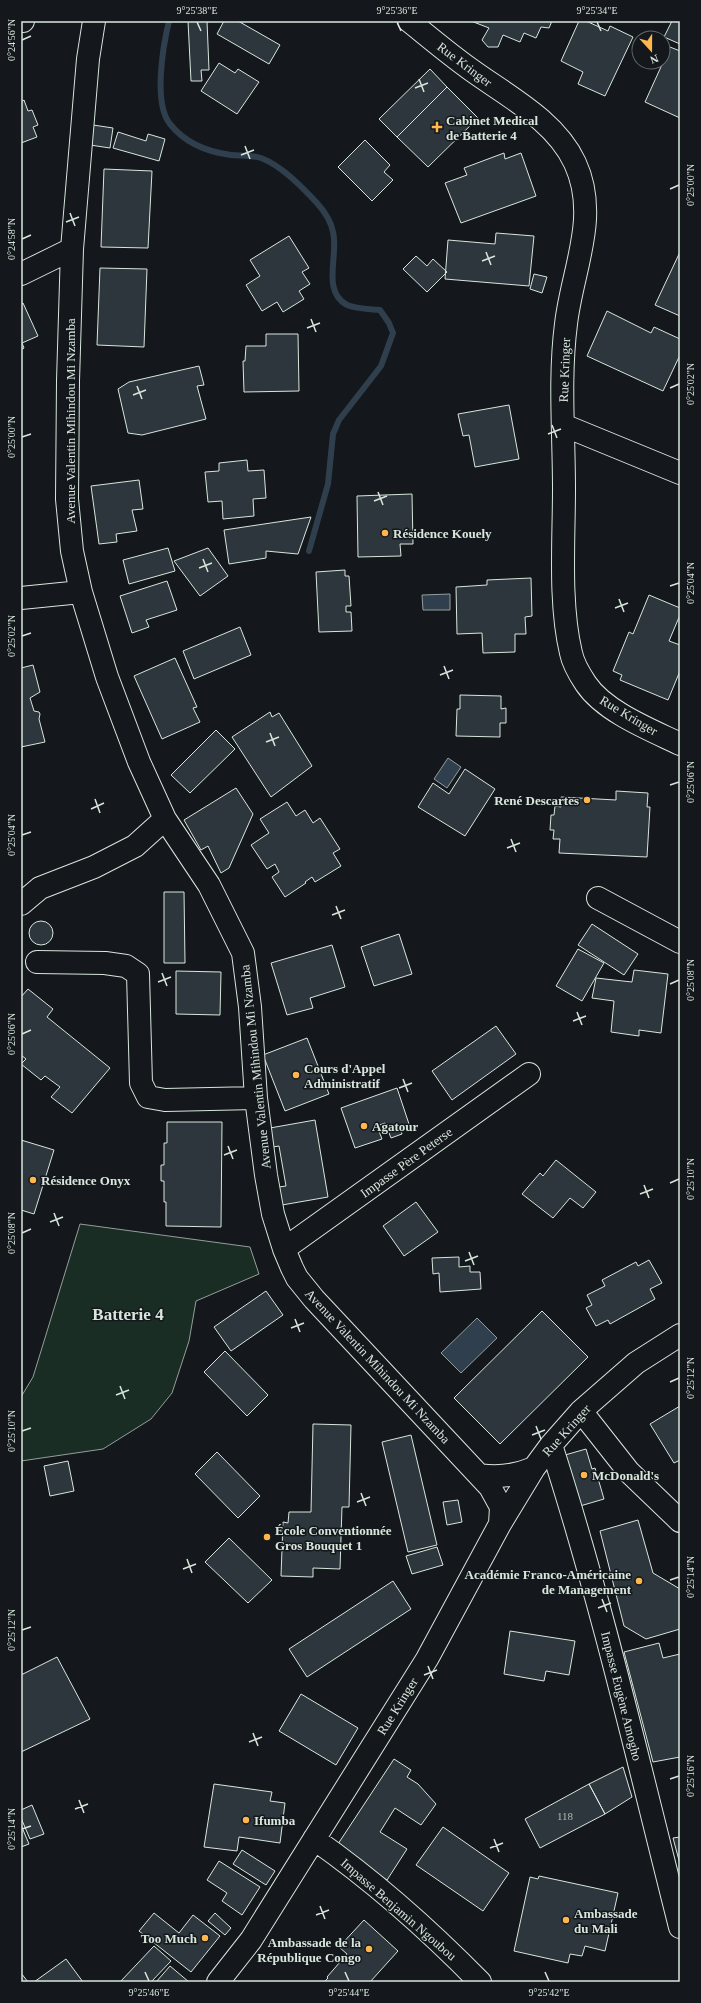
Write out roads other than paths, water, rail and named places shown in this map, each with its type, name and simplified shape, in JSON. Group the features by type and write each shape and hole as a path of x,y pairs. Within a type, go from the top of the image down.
{"street":[{"name":"Avenue Valentin Mihindou Mi Nzamba","path":"94,21 88,59 72,249 68,381 67,498 69,529 81,592 110,684 139,762 165,819 209,885 243,953 250,1007 256,1098 266,1175 273,1214 284,1249 297,1278 314,1299 480,1475 499,1501 502,1514 500,1524"},
{"name":"Rue Kringer","path":"409,21 469,68 519,103 545,125 561,139 575,164 586,204 585,232 573,282 566,324 563,359 565,598 571,655 585,681 598,697 638,723 680,744"},
{"path":"21,274 72,249"},
{"path":"563,425 680,473"},
{"path":"21,598 81,592"},
{"path":"21,904 40,888 94,867 135,846 165,819"},
{"path":"598,898 680,942"},
{"path":"37,962 105,963 126,966 138,974 141,1083 148,1097 165,1100 256,1098"},
{"name":"Impasse Père Peterse","path":"284,1249 529,1074"},
{"name":"Rue Kringer","path":"218,1982 251,1940 427,1659 500,1524 534,1468 550,1445 581,1411 636,1363 680,1335"},
{"path":"581,1411 629,1472 680,1521"},
{"name":"Impasse Eugène Amogho","path":"550,1445 569,1502 608,1643 680,1927"},
{"path":"480,1475 513,1475 534,1468"},
{"name":"Impasse Benjamin Ngoubou","path":"314,1840 372,1884 447,1948 480,1982"}],"water":[{"path":"450,594 450,610 423,610 422,595"},
{"path":"448,758 461,767 447,788 434,779"},
{"path":"477,1318 497,1338 461,1373 441,1353"}],"waterway":[{"path":"169,21 162,59 161,89 165,115 170,124 176,131 198,146 222,154 261,158 276,166 298,184 320,206 331,224 334,241 332,272 333,282 339,299 347,305 363,309 380,310 389,323 393,333 381,366 339,420 333,434 328,484 309,551"}],"place":[{"name":"Cabinet Medical de Batterie 4","path":"437,127"},
{"name":"Résidence Kouely","path":"385,533"},
{"name":"René Descartes","path":"587,800"},
{"name":"Cours d'Appel Administratif","path":"296,1075"},
{"name":"Agatour","path":"364,1126"},
{"name":"Résidence Onyx","path":"33,1180"},
{"name":"McDonald's","path":"584,1475"},
{"name":"École Conventionnée Gros Bouquet 1","path":"267,1537"},
{"name":"Académie Franco-Américaine de Management","path":"639,1581"},
{"name":"Ifumba","path":"246,1820"},
{"name":"Ambassade du Mali","path":"566,1920"},
{"name":"Too Much","path":"205,1938"},
{"name":"Ambassade de la République Congo","path":"369,1949"}],"district":[{"name":"Batterie 4","path":"128,1314"}]}
